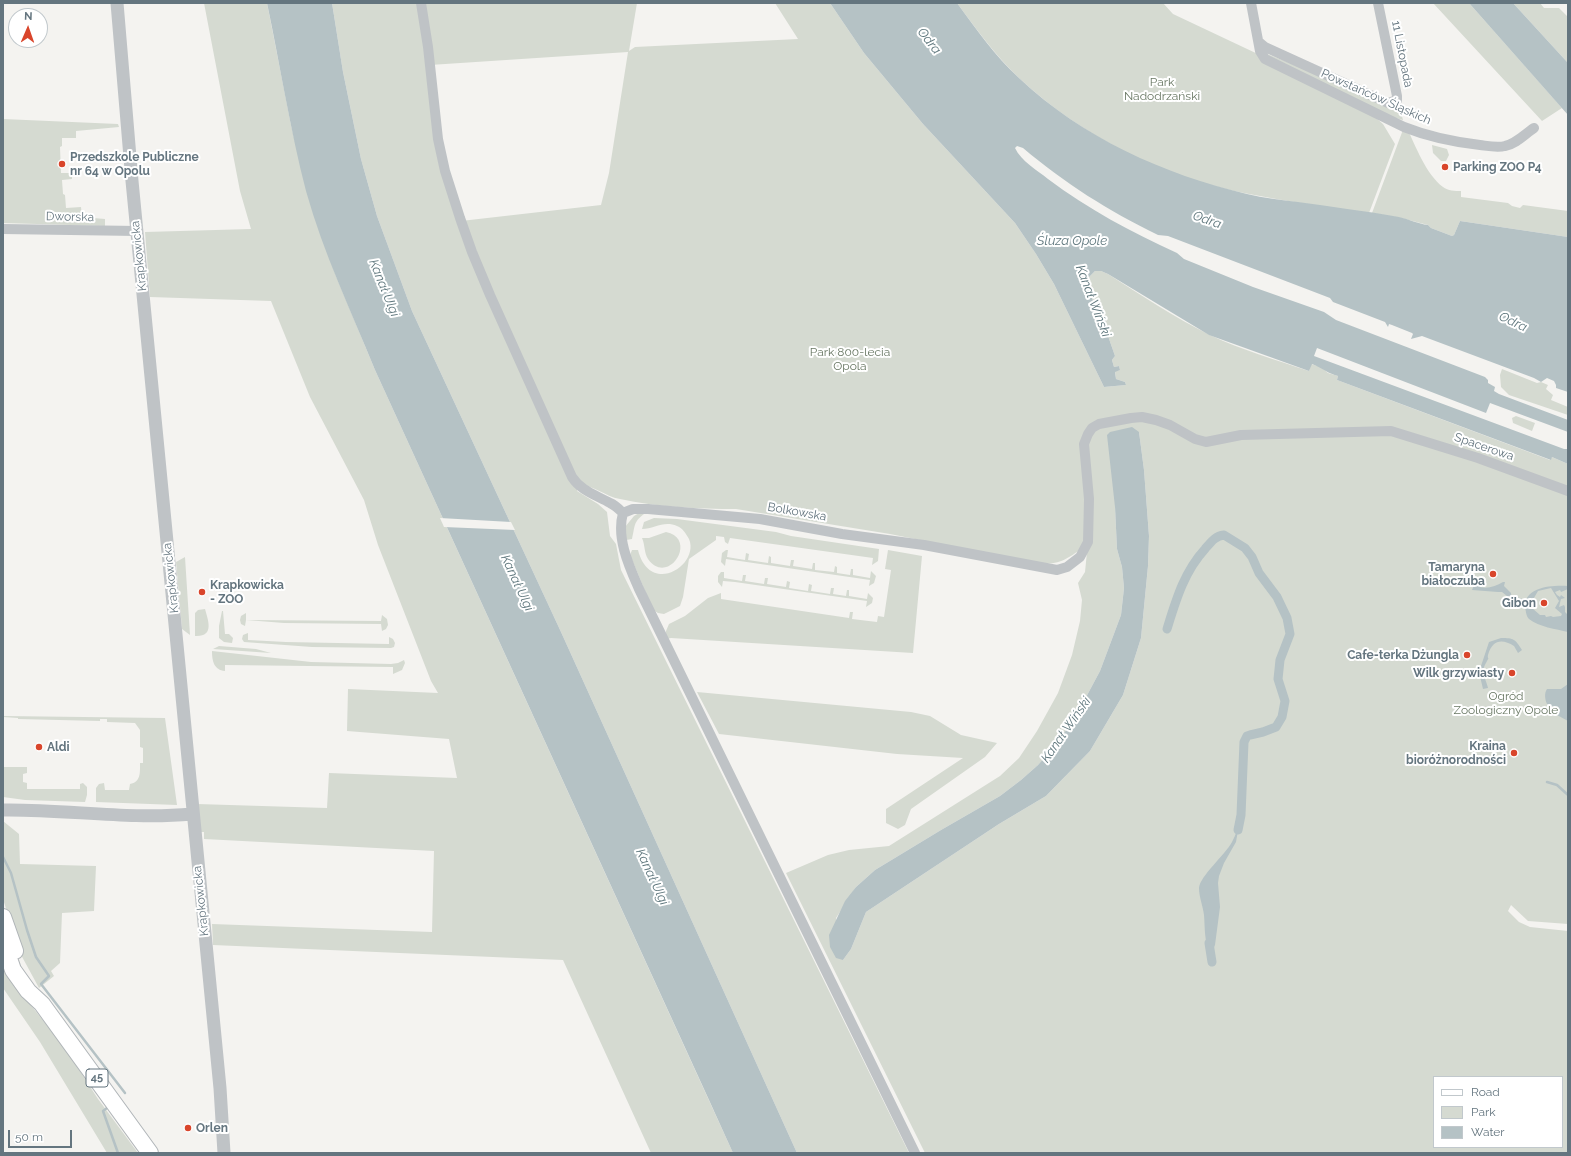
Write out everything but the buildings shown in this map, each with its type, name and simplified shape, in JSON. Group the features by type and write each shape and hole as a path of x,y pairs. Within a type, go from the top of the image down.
{"main road":[{"name":"45","path":"3,917 20,965 42,1004 150,1153"},
{"name":"45","path":"3,941 13,970 28,991 42,1004"}],"street":[{"name":"Krapkowicka","path":"117,3 137,231 181,681 192,814 220,1088 224,1153"},
{"path":"421,3 428,47 438,139 445,171 472,252 572,477 577,485 612,504 623,513 620,522 628,564 655,625 915,1153"},
{"name":"Powstańców Śląskich","path":"1251,3 1261,53 1270,62 1372,110 1397,124 1424,134 1466,144 1501,147 1511,144 1534,128"},
{"name":"11 Listopada","path":"1259,42 1266,47 1388,103 1397,100 1397,96 1378,3"},
{"name":"Dworska","path":"3,228 137,231"},
{"name":"Spacerowa","path":"1080,556 1088,542 1090,529 1084,444 1092,428 1099,424 1142,417 1156,420 1195,439 1206,442 1241,435 1391,431 1478,458 1568,491"},
{"name":"Bolkowska","path":"623,513 633,510 648,509 760,519 842,534 924,545 1057,570 1067,566 1080,556"},
{"path":"3,804 35,809 144,816 192,814"},
{"path":"3,810 35,809"}],"green space":[{"path":"204,3 267,3 291,125 307,191 336,276 375,370 733,1153 651,1153 563,960 213,945 212,924 432,932 434,851 204,839 204,832 199,832 197,804 327,808 329,773 457,778 449,739 347,731 348,689 438,693 431,681 378,545 364,500 310,397 271,301 150,297 145,232 251,229 240,191"},
{"path":"332,3 637,3 629,51 635,47 798,39 775,3 830,3 864,53 923,124 1015,223 1054,284 1104,387 1126,385 1125,382 1116,379 1115,371 1120,370 1119,366 1114,367 1112,360 1115,356 1102,313 1096,308 1088,288 1088,278 1095,271 1101,271 1108,274 1184,321 1210,335 1234,345 1309,371 1311,364 1321,367 1328,373 1338,376 1337,380 1550,460 1552,457 1568,464 1568,487 1477,460 1568,493 1568,924 1528,921 1511,905 1508,911 1519,922 1530,927 1568,931 1568,1153 925,1153 786,873 828,855 849,850 889,846 1000,776 1019,758 1037,731 1058,693 1072,655 1080,621 1082,600 1078,583 1085,572 1087,552 1081,549 1062,561 1040,564 890,534 736,509 707,509 634,502 614,497 588,486 577,485 577,491 598,504 607,512 610,536 616,544 621,570 909,1153 797,1153 561,632 412,311 377,216 361,159 343,72","holes":["628,52 609,173 601,205 461,221 434,107 430,65","1139,432 1144,470 1149,536 1148,566 1141,638 1123,695 1090,751 1046,796 999,824 866,912 851,949 843,960 836,918 856,887 875,870 1000,796 1021,780 1038,765 1058,742 1077,714 1100,671 1121,615 1124,588 1122,567 1117,549 1115,507"]},
{"name":"Park Nadodrzański","path":"957,3 1163,3 1173,14 1262,56 1260,51 1388,103 1397,100 1403,120 1368,111 1383,124 1395,144 1369,213 1279,200 1218,187 1156,166 1126,152 1070,119 1019,78 994,51"},
{"path":"1433,3 1469,3 1562,108 1542,121"},
{"path":"1513,3 1540,3 1544,8 1559,8 1568,17 1568,63"},
{"path":"3,119 118,124 119,127 76,131 76,138 62,138 62,146 60,147 61,173 72,173 72,179 62,180 66,208 81,207 82,217 105,219 105,226 3,223"},
{"path":"1404,127 1407,128 1431,175 1445,188 1461,191 1461,197 1508,203 1512,206 1520,208 1523,205 1568,211 1568,237 1460,221 1454,235 1452,236 1431,228 1428,225 1372,213"},
{"path":"1432,145 1447,149 1449,155 1446,161 1441,161 1433,153"},
{"path":"1502,369 1537,383 1541,382 1548,385 1546,389 1553,395 1551,400 1568,407 1568,415 1509,395 1501,387 1500,375"},
{"path":"1516,416 1535,423 1532,431 1513,423 1512,418"},
{"path":"639,513 644,514 636,522 632,539 626,540 625,527 634,516"},
{"path":"654,518 677,519 776,532 791,536 879,549 878,561 872,565 873,558 730,538 728,544 725,542 724,537 716,536 716,540 689,559 683,597 680,606 664,614 658,613 653,610 630,555 632,550 638,550 644,564 653,572 662,574 672,572 681,566 687,558 690,549 689,539 683,530 677,526 672,524 663,524 642,529 644,522"},
{"path":"666,532 676,536 680,543 680,551 677,559 671,565 664,568 656,566 648,559 642,538 649,538"},
{"path":"728,550 727,557 745,560 746,553 749,554 748,560 768,563 769,556 771,557 771,563 790,566 791,560 794,560 793,566 812,569 813,563 815,563 815,570 834,572 835,566 837,567 837,573 850,575 851,569 853,569 853,575 870,578 871,571 876,576 874,583 869,586 870,580 726,559 725,566 721,562 722,553"},
{"path":"888,550 922,556 913,653 671,638 666,639 666,631 669,624 685,616 708,598 721,593 721,599 849,618 850,612 853,612 852,619 877,622 878,616 884,617 891,570 885,569"},
{"path":"185,557 190,635 182,629 176,562"},
{"path":"721,572 724,572 724,578 742,581 743,575 746,575 745,581 764,584 765,578 768,578 767,584 786,587 787,581 790,582 789,588 808,591 809,584 812,585 811,591 830,594 831,588 834,588 833,594 846,596 847,590 849,590 849,596 867,599 868,593 873,598 872,603 866,607 867,601 735,582 723,581 722,587 718,582 718,576"},
{"path":"205,609 209,627 208,631 201,636 195,636 195,613 198,610"},
{"path":"222,611 225,634 229,634 233,638 232,643 224,642 219,638 219,626"},
{"path":"246,613 245,626 241,624 240,620 241,616"},
{"path":"382,615 387,619 388,625 386,629 382,631 381,624 284,623 246,620 381,621"},
{"path":"248,633 248,640 389,644 389,637 393,639 395,643 394,647 391,648 312,647 244,642 242,639 243,635"},
{"path":"219,646 256,649 271,653 213,649"},
{"path":"212,651 311,662 391,664 404,660 405,663 402,670 393,674 393,667 225,665 225,671 218,669 214,664"},
{"path":"697,692 911,712 930,716 961,735 997,743 985,757 911,809 905,825 898,829 886,823 886,809 963,758 897,754 719,734"},
{"path":"3,716 165,718 177,805 96,802 96,788 99,784 104,783 105,790 129,790 130,784 134,783 138,779 140,774 140,763 143,763 143,748 140,747 140,730 135,723 107,722 107,719 100,719 100,721 18,719"},
{"path":"3,767 27,767 27,773 23,774 23,782 27,783 27,789 80,789 80,784 83,783 87,787 85,802 25,800 3,797"},
{"path":"3,821 19,834 20,864 96,866 94,911 62,913 60,963 51,971 54,976 39,988 20,953 3,899"},
{"path":"3,958 6,968 30,1004 65,1048 98,1099 138,1153 107,1153 40,1042 3,988"}],"water":[{"name":"Kanał Ulgi","path":"267,3 332,3 343,72 361,159 377,216 412,311 561,632 797,1153 733,1153 375,370 338,281 313,214 300,168"},
{"path":"830,3 957,3 986,42 1010,70 1070,119 1097,136 1126,151 1185,176 1216,186 1266,198 1399,217 1428,225 1431,228 1452,236 1454,235 1460,221 1568,237 1568,392 1556,388 1554,381 1547,378 1541,382 1534,378 1422,336 1411,339 1412,333 1389,324 1388,327 1385,322 1333,302 1330,298 1168,236 1158,235 1121,216 1088,196 1071,185 1023,148 1017,146 1015,148 1021,157 1030,165 1063,190 1094,210 1143,237 1177,253 1184,259 1253,287 1324,312 1336,320 1485,377 1488,380 1488,383 1495,387 1494,391 1499,394 1568,420 1568,432 1490,403 1486,413 1317,348 1314,356 1564,449 1568,449 1568,464 1552,457 1551,460 1337,380 1338,376 1312,364 1309,371 1209,335 1108,274 1101,271 1095,271 1088,278 1088,288 1096,308 1102,313 1108,327 1107,333 1115,356 1112,360 1114,367 1119,366 1120,370 1115,372 1116,379 1125,382 1126,385 1104,387 1054,284 1015,223 923,124 864,53"},
{"path":"1469,3 1513,3 1568,63 1568,115"},
{"path":"1132,427 1139,432 1144,470 1149,536 1148,566 1141,638 1123,695 1090,751 1046,796 999,824 866,912 851,949 843,960 836,958 830,947 829,935 845,901 856,887 875,870 1000,796 1021,780 1038,765 1058,742 1077,714 1100,671 1121,615 1124,588 1122,567 1117,549 1115,507 1107,435 1110,432"},
{"path":"1505,582 1504,586 1511,593 1511,596 1507,596 1502,592 1472,590 1474,585 1480,584 1480,587 1483,588 1495,586"},
{"path":"1568,586 1568,589 1561,592 1560,590 1555,592 1560,597 1561,595 1565,598 1561,599 1559,607 1564,605 1565,612 1568,615 1568,632 1543,626 1529,619 1525,607 1526,600 1529,595 1541,588","holes":["1551,588 1559,601 1555,608 1562,614 1561,616 1553,617 1540,615 1532,608 1531,603 1538,591"]},
{"path":"1501,638 1509,638 1514,640 1518,643 1522,650 1518,653 1514,646 1510,643 1502,641 1495,643 1492,646 1484,669 1484,676 1488,688 1483,689 1479,672 1489,642"},
{"path":"1568,684 1568,721 1557,715 1556,708 1547,704 1545,692 1547,689 1561,689"},
{"path":"1240,819 1236,842 1224,863 1219,876 1218,883 1220,907 1215,945 1211,954 1206,941 1204,915 1199,888 1200,883 1229,847 1236,834"}],"pier":[{"path":"440,518 511,522 515,530 444,527"}],"waterway":[{"path":"1167,629 1177,597 1191,567 1211,542 1224,535 1245,548 1252,557 1259,573 1277,597 1287,618 1290,634 1280,660 1278,679 1285,701 1282,717 1276,727 1247,736 1244,742 1241,815 1238,830"},
{"path":"1511,596 1526,602"},
{"path":"1547,782 1557,785 1568,795"},
{"path":"3,857 11,873 36,957 49,976 41,984 125,1093"},
{"path":"1209,943 1212,962"},
{"path":"107,1108 103,1111 118,1153"}],"place":[{"name":"Przedszkole Publiczne nr 64 w Opolu","path":"62,164"},
{"name":"Parking ZOO P4","path":"1445,167"},
{"name":"Tamaryna białoczuba","path":"1493,574"},
{"name":"Krapkowicka - ZOO","path":"202,592"},
{"name":"Gibon","path":"1544,603"},
{"name":"Cafe-terka Dżungla","path":"1467,655"},
{"name":"Wilk grzywiasty","path":"1512,673"},
{"name":"Aldi","path":"39,747"},
{"name":"Kraina bioróżnorodności","path":"1514,753"},
{"name":"Orlen","path":"188,1128"}],"water label":[{"name":"Odra","path":"929,41"},
{"name":"Odra","path":"1207,220"},
{"name":"Śluza Opole","path":"1072,241"},
{"name":"Kanał Wiński","path":"1093,301"},
{"name":"Odra","path":"1513,322"},
{"name":"Kanał Wiński","path":"1066,730"}],"park label":[{"name":"Park 800-lecia Opola","path":"850,359"},
{"name":"Ogród Zoologiczny Opole","path":"1506,703"}]}
